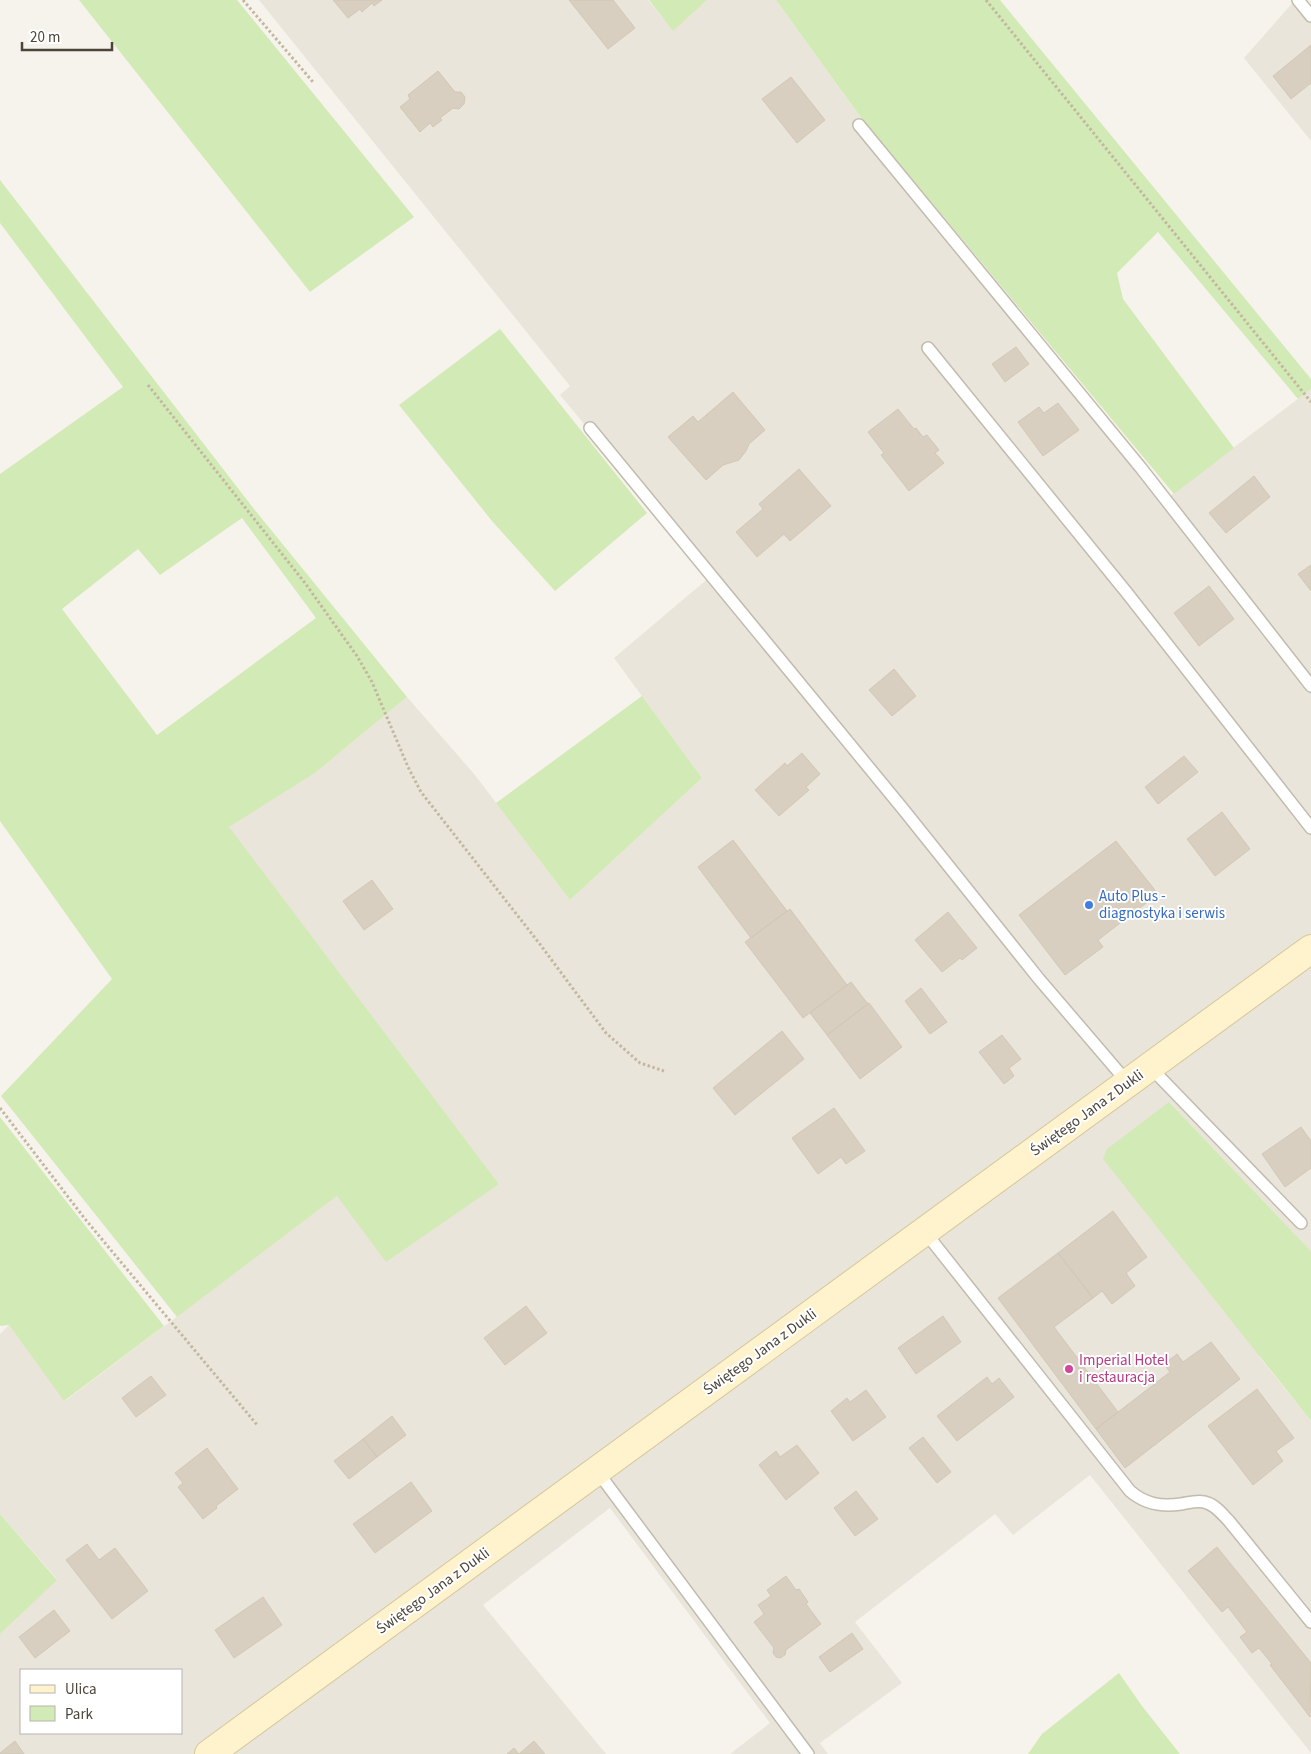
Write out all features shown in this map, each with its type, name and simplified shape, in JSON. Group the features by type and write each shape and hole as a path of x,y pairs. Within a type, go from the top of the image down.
{"main road":[{"name":"Świętego Jana z Dukli","path":"209,1754 1311,949"}],"lane":[{"path":"1298,0 1311,16"},
{"path":"859,125 1141,468 1311,686"},
{"path":"928,348 1127,593 1311,828"},
{"path":"590,428 903,809 1039,979 1128,1083"},
{"path":"1150,1067 1301,1223"},
{"path":"925,1232 1130,1491 1138,1498 1155,1505 1205,1502 1213,1506 1229,1521 1311,1622"},
{"path":"598,1471 808,1754"}],"path":[{"path":"243,0 312,82"},
{"path":"986,0 1311,402"},
{"path":"148,385 305,582 357,656 372,682 408,767 421,792 539,943 606,1033 640,1062 664,1071"},
{"path":"0,1108 85,1219 258,1426"}],"shaded area":[{"path":"259,0 648,0 673,30 707,0 776,0 912,189 1166,499 1311,389 1311,1251 1169,1102 1260,1358 1311,1421 1311,1753 1090,1475 1013,1535 995,1514 855,1622 902,1683 820,1743 828,1754 730,1754 770,1723 610,1508 483,1605 606,1754 0,1754 0,1634 57,1579 0,1514 0,1334 9,1325 65,1401 337,1196 499,1184 228,827 315,773 407,697 475,775 570,900 702,778 614,658 711,576 560,395 570,386"},
{"path":"1295,0 1311,16 1311,141 1244,58"}],"green space":[{"path":"79,0 237,0 414,217 310,292"},
{"path":"649,0 707,0 673,31"},
{"path":"776,0 1000,0 1311,379 1311,389 1298,399 1158,232 1117,273 1123,299 1234,448 1174,494 859,115"},
{"path":"0,180 254,509 407,697 315,773 229,827 499,1184 386,1262 337,1196 177,1317 1,1096 112,979 0,821 0,474 123,387 0,223","holes":["242,518 316,618 157,735 62,609 138,549 160,575"]},
{"path":"500,329 647,513 555,591 492,521 399,405"},
{"path":"642,696 702,778 570,900 496,803"},
{"path":"1169,1102 1311,1251 1311,1421 1103,1159 1107,1149"},
{"path":"0,1117 164,1326 64,1401 9,1325 0,1326"},
{"path":"0,1514 57,1580 0,1634"},
{"path":"1119,1673 1180,1754 1028,1754 1042,1734"}],"building":[{"path":"333,0 382,0 374,6 372,3 362,12 360,9 348,18"},
{"path":"569,0 613,0 635,28 608,49"},
{"path":"1311,45 1311,83 1291,99 1273,76"},
{"path":"438,71 455,92 461,92 465,97 464,104 459,109 453,108 440,118 442,120 433,127 430,123 420,132 400,107 410,99 408,95"},
{"path":"791,77 825,120 797,143 762,99"},
{"path":"1016,347 1029,364 1005,382 992,364"},
{"path":"733,392 765,430 749,444 739,460 723,465 706,480 668,437 693,416 698,422"},
{"path":"1058,403 1079,430 1043,456 1018,422 1039,407 1044,413"},
{"path":"898,409 914,429 916,428 923,437 927,435 939,450 935,453 944,463 909,491 881,455 884,453 868,432"},
{"path":"799,469 831,506 790,541 784,534 757,557 736,532 763,509 759,504"},
{"path":"1254,476 1270,497 1226,533 1209,513"},
{"path":"1311,565 1311,591 1298,574"},
{"path":"1209,586 1234,619 1199,646 1174,613"},
{"path":"894,669 916,696 892,716 869,690"},
{"path":"802,753 820,774 806,787 809,790 779,816 755,790 785,763 787,766"},
{"path":"1184,756 1198,772 1158,804 1145,787"},
{"path":"1222,812 1250,849 1215,876 1187,839"},
{"path":"733,840 787,911 751,938 698,867"},
{"name":"Auto Plus - diagnostyka i serwis","path":"1116,841 1158,894 1098,940 1103,947 1065,975 1019,915"},
{"path":"372,880 393,909 364,930 343,901"},
{"path":"790,909 847,985 803,1018 745,942"},
{"path":"948,912 977,948 942,972 915,940"},
{"path":"851,982 868,1004 827,1035 810,1013"},
{"path":"921,988 947,1022 930,1034 905,1001"},
{"path":"869,1003 902,1047 860,1079 827,1035"},
{"path":"782,1031 804,1059 735,1115 713,1088"},
{"path":"1002,1035 1021,1059 1009,1068 1014,1076 1004,1084 979,1052"},
{"path":"834,1108 865,1151 846,1164 841,1157 818,1174 792,1138"},
{"path":"1301,1127 1311,1141 1311,1168 1285,1187 1262,1154"},
{"path":"1113,1211 1147,1257 1126,1273 1135,1286 1112,1304 1102,1291 1093,1298 1058,1253"},
{"name":"Imperial Hotel i restauracja","path":"1058,1253 1093,1298 1054,1327 1118,1412 1096,1429 998,1298"},
{"path":"526,1306 547,1333 505,1365 484,1338"},
{"path":"943,1316 961,1342 916,1374 898,1348"},
{"path":"1211,1342 1240,1379 1125,1468 1096,1429 1170,1372 1164,1364 1177,1354 1183,1362"},
{"path":"151,1376 166,1395 136,1417 122,1398"},
{"path":"987,1377 992,1384 999,1378 1014,1397 957,1441 937,1416"},
{"path":"1257,1389 1294,1438 1276,1451 1283,1461 1253,1485 1208,1426"},
{"path":"866,1390 886,1417 853,1441 831,1411 847,1398 850,1402"},
{"path":"392,1416 406,1435 377,1457 363,1439"},
{"path":"923,1437 951,1472 937,1483 909,1448"},
{"path":"363,1439 377,1457 349,1479 334,1461"},
{"path":"797,1445 819,1473 786,1500 759,1465 776,1451 780,1457"},
{"path":"207,1448 238,1489 203,1519 178,1487 183,1483 175,1473"},
{"path":"411,1482 432,1511 375,1553 353,1524"},
{"path":"856,1491 878,1519 855,1536 834,1508"},
{"path":"87,1544 99,1560 115,1548 148,1591 112,1619 66,1560"},
{"path":"1217,1547 1311,1663 1310,1717 1259,1648 1252,1653 1240,1637 1247,1632 1228,1607 1222,1612 1188,1571"},
{"path":"786,1576 796,1590 799,1589 808,1602 806,1604 821,1624 786,1650 785,1655 780,1658 776,1657 773,1653 774,1648 754,1622 764,1614 758,1605 771,1596 767,1590"},
{"path":"263,1597 282,1625 234,1658 215,1630"},
{"path":"54,1610 70,1631 35,1658 19,1637"},
{"path":"852,1633 863,1649 830,1672 819,1657"},
{"path":"15,1741 24,1754 0,1754 0,1753"},
{"path":"534,1741 545,1754 519,1754"},
{"path":"514,1748 519,1754 507,1754"}],"place":[{"name":"Auto Plus - diagnostyka i serwis","path":"1089,905"},
{"name":"Imperial Hotel i restauracja","path":"1069,1369"}]}
